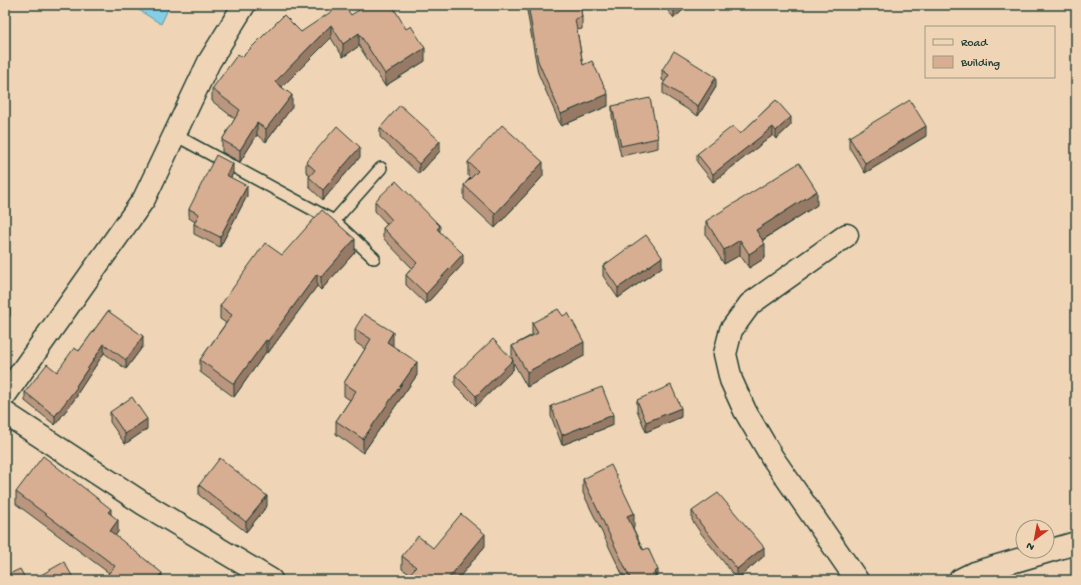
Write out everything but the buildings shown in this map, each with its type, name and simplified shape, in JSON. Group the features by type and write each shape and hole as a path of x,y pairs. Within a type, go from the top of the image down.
{"street":[{"path":"5,395 144,200 209,62 244,5"},
{"path":"847,235 750,304 731,330 725,354 731,380 745,411 768,451 857,580"},
{"path":"5,413 144,504 271,580"},
{"path":"960,580 974,573 1076,543"}],"lane":[{"path":"175,135 334,221 374,258"},
{"path":"334,221 381,168"}],"water":[{"path":"131,5 170,5 161,24"}]}
